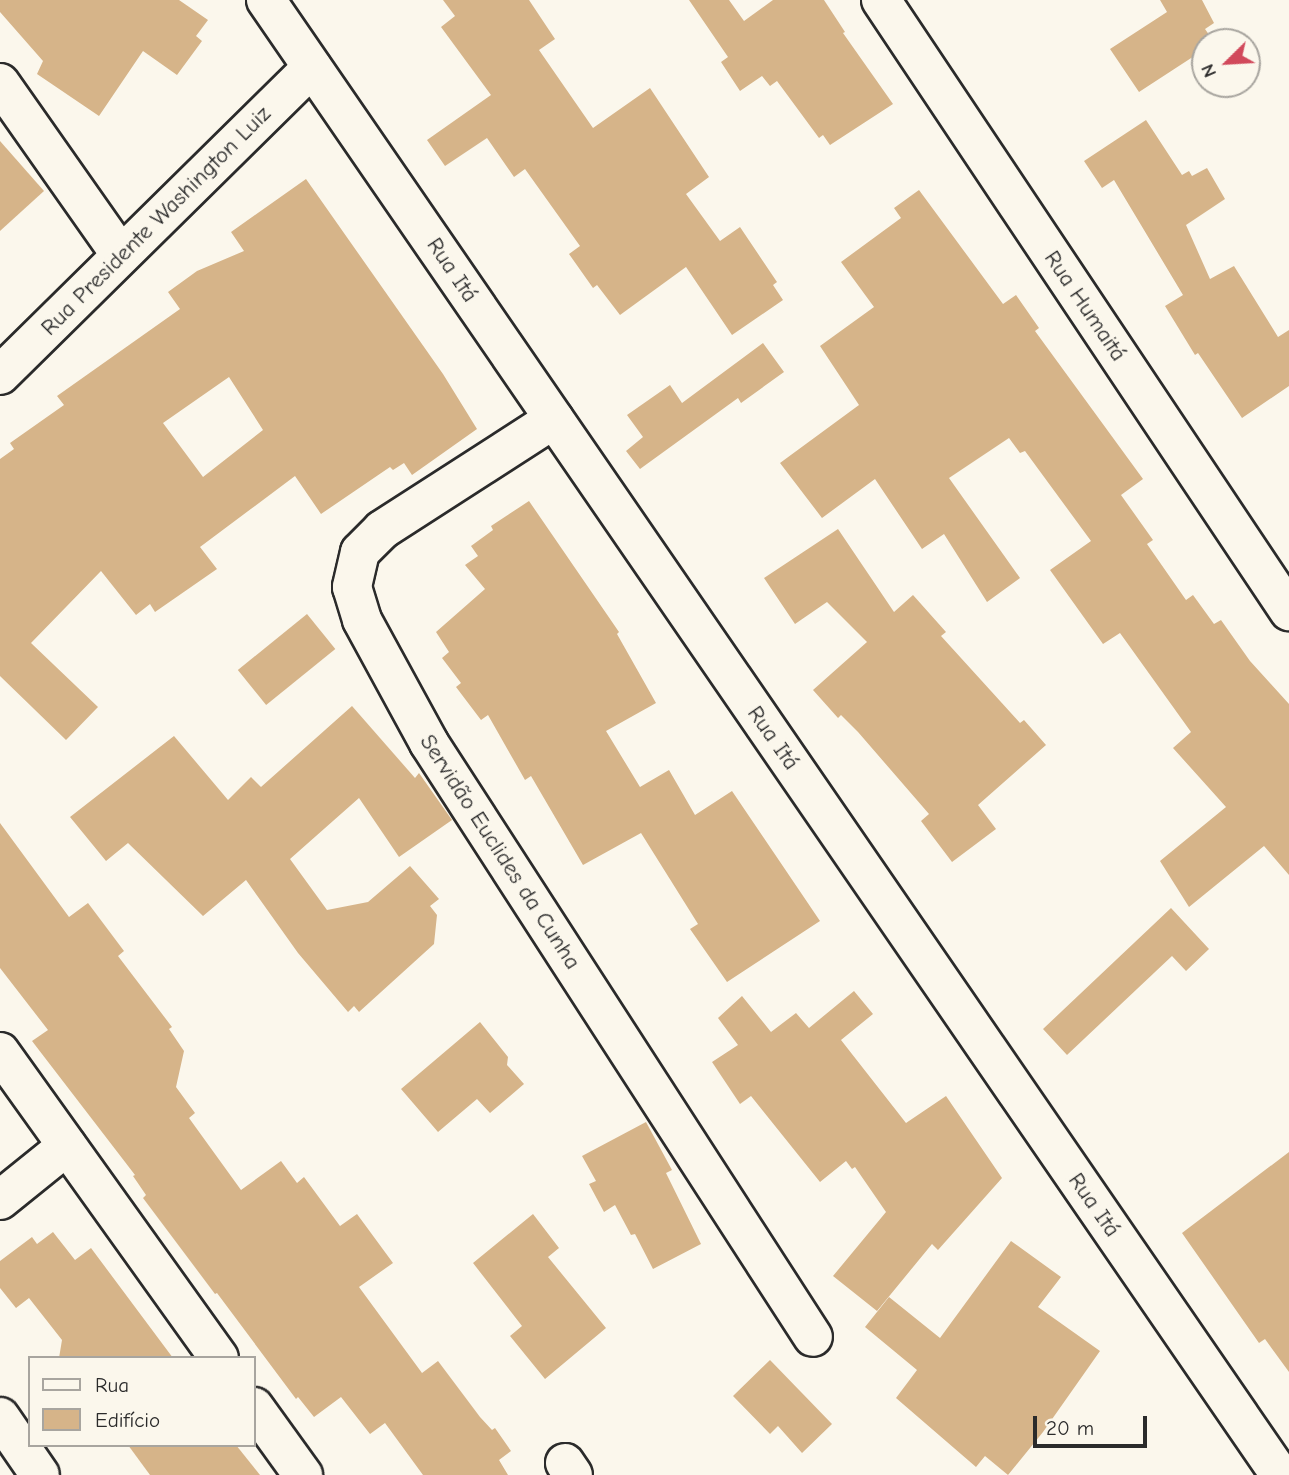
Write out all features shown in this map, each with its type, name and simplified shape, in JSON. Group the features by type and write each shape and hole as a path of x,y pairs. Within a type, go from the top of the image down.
{"street":[{"name":"Rua Itá","path":"266,0 1280,1475"},
{"name":"Rua Humaitá","path":"881,0 1289,611"},
{"name":"Rua Presidente Washington Luiz","path":"0,375 312,67"},
{"path":"0,83 121,255"},
{"name":"Servidão Euclides da Cunha","path":"554,419 382,530 360,552 352,587 355,598 362,620 401,698 813,1337"},
{"path":"0,1052 218,1356"},
{"path":"0,1200 67,1146"},
{"path":"256,1410 303,1475"},
{"path":"0,1417 40,1475"}],"building":[{"path":"0,0 179,0 208,20 196,36 202,41 177,75 143,51 99,116 37,74 43,61 0,12"},
{"path":"443,0 529,0 555,39 539,50 593,128 650,88 709,177 686,194 720,241 740,227 777,282 773,285 783,300 732,335 686,267 620,315 597,285 593,288 569,254 580,246 525,169 514,177 487,138 445,166 427,140 491,95 441,27 455,16"},
{"path":"689,0 729,0 744,21 773,0 824,0 845,32 843,33 893,104 830,145 823,135 819,138 777,81 770,86 762,76 740,91 721,62 728,57"},
{"path":"1160,0 1202,0 1214,23 1206,28 1191,28 1191,58 1139,92 1110,49 1167,12"},
{"path":"1146,120 1182,175 1189,171 1192,176 1207,168 1225,199 1186,225 1210,279 1234,266 1278,337 1289,330 1289,386 1242,418 1198,353 1195,355 1165,306 1183,295 1114,180 1102,188 1084,161"},
{"path":"0,141 44,191 0,231"},
{"path":"306,179 443,374 477,429 412,475 404,463 393,470 390,467 321,514 295,476 200,547 217,569 155,612 150,604 136,615 101,571 31,643 98,707 66,740 0,676 0,459 14,449 10,443 64,405 57,396 180,309 168,292 197,271 244,251 231,232","holes":["229,377 263,430 203,477 163,423"]},
{"path":"919,190 1003,304 1016,295 1039,328 1035,331 1143,479 1121,495 1153,540 1147,544 1186,600 1193,595 1214,624 1221,620 1250,661 1289,704 1289,875 1264,846 1189,907 1160,861 1226,807 1173,748 1191,732 1120,633 1103,644 1050,570 1091,541 1025,451 1020,453 1009,438 949,478 1020,578 987,602 944,534 922,549 875,479 822,518 780,463 859,405 820,346 874,307 841,262 901,218 894,208"},
{"path":"763,343 784,372 741,403 738,398 640,469 626,451 643,437 627,415 670,385 682,403"},
{"path":"529,501 619,632 617,634 656,703 606,731 640,787 669,770 695,815 732,791 820,921 727,982 690,929 698,924 641,833 583,865 531,776 525,780 488,715 481,720 456,687 461,683 442,658 449,652 436,632 485,589 465,565 478,556 471,546 493,530 491,526"},
{"path":"838,529 894,612 913,595 946,632 941,636 1020,723 1024,720 1046,745 978,805 996,829 952,862 921,821 929,814 858,732 841,715 838,718 813,690 867,642 827,602 795,624 764,578"},
{"path":"307,614 335,649 266,705 238,670"},
{"path":"352,706 415,778 419,773 452,820 399,857 359,798 290,859 327,910 368,902 410,866 439,899 430,906 437,915 434,944 359,1012 354,1006 348,1012 298,953 246,880 203,916 128,843 106,861 70,817 174,736 228,800 251,777 261,787"},
{"path":"0,823 69,917 88,903 124,951 118,956 172,1027 169,1029 184,1051 176,1087 195,1113 189,1118 241,1190 281,1161 297,1183 304,1177 340,1226 357,1214 393,1263 359,1287 422,1373 438,1361 480,1417 492,1430 495,1428 511,1451 499,1460 508,1475 423,1475 385,1423 370,1434 341,1397 314,1417 298,1397 296,1399 143,1198 146,1195 133,1176 135,1175 32,1041 48,1030 0,968"},
{"path":"1171,908 1209,949 1186,971 1172,956 1067,1055 1043,1029"},
{"path":"854,991 873,1014 841,1040 906,1123 946,1096 1002,1178 938,1250 932,1244 877,1311 833,1276 886,1212 855,1167 852,1169 846,1161 820,1182 751,1096 740,1104 712,1062 738,1045 718,1018 742,996 771,1032 796,1013 809,1028"},
{"path":"480,1022 508,1057 507,1065 524,1084 490,1113 477,1099 438,1132 401,1089"},
{"path":"646,1122 672,1170 666,1173 701,1244 653,1269 635,1234 631,1235 615,1205 604,1212 589,1184 596,1181 582,1156"},
{"path":"1289,1152 1289,1372 1265,1339 1259,1343 1182,1233"},
{"path":"533,1214 559,1248 548,1257 606,1328 545,1379 510,1336 522,1326 473,1263"},
{"path":"53,1232 75,1260 91,1248 172,1356 59,1356 62,1340 29,1298 16,1308 0,1288 0,1261 32,1237 37,1244"},
{"path":"1011,1241 1061,1277 1038,1307 1100,1351 1043,1432 1008,1475 985,1456 976,1467 896,1398 917,1370 865,1327 889,1297 940,1338"},
{"path":"770,1360 832,1424 802,1453 778,1426 770,1434 733,1396"},
{"path":"129,1447 238,1447 260,1475 150,1475"}]}
